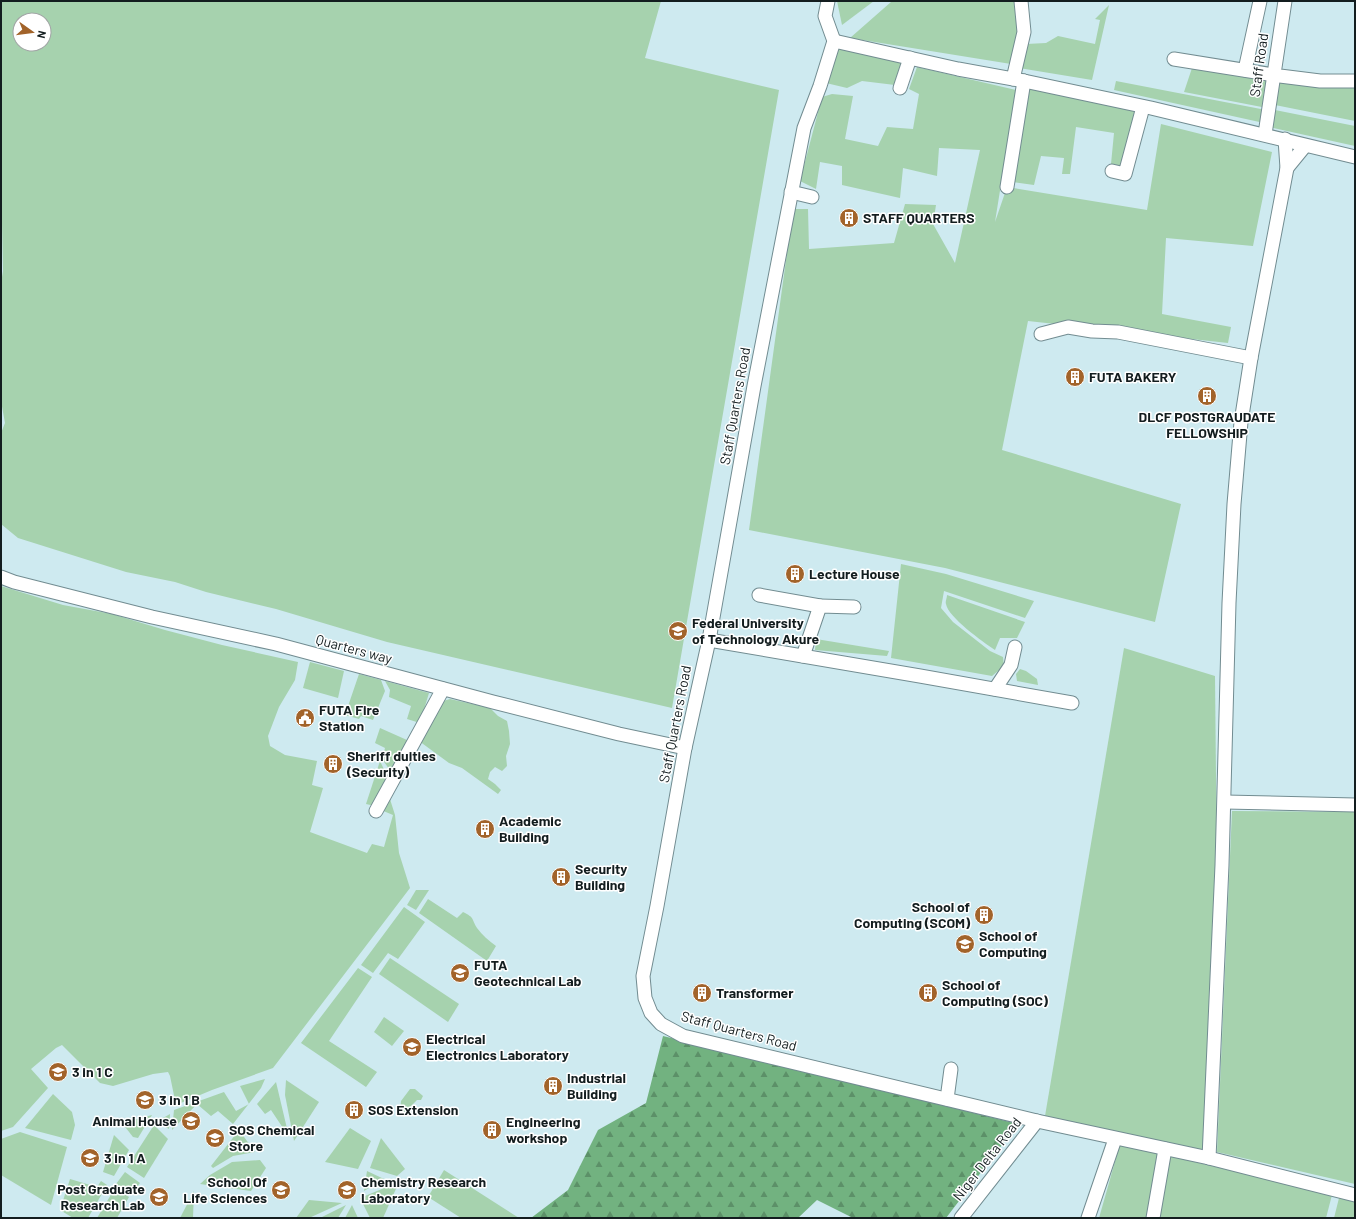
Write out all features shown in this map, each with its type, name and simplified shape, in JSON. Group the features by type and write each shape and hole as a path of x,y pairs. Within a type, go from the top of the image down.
{"street":[{"path":"828,1 825,16 834,41 1265,134 1305,146 1355,157"},
{"path":"1007,187 1024,32 1021,1"},
{"path":"1245,70 1260,1"},
{"name":"Staff Road","path":"1265,134 1285,1"},
{"name":"Staff Quarters Road","path":"834,41 820,86 804,128 754,386 709,640 686,748 659,899 643,976 645,998 651,1013 661,1024 683,1036 1037,1121 1209,1158 1355,1195"},
{"path":"900,88 910,58"},
{"path":"1174,59 1320,81 1355,80"},
{"path":"1112,171 1126,174 1143,107"},
{"path":"1209,1158 1225,802 1229,603 1234,504 1241,422 1251,358 1287,168 1285,139"},
{"path":"1287,168 1305,146"},
{"path":"791,192 812,197"},
{"path":"1041,334 1068,327 1092,331 1118,332 1251,358"},
{"name":"Quarters way","path":"1,578 152,617 276,644 619,734 686,748"},
{"path":"760,595 820,606 854,607"},
{"path":"802,656 820,606"},
{"path":"709,640 1072,703"},
{"path":"995,690 1011,665 1015,647"},
{"path":"376,811 443,689"},
{"path":"1225,802 1355,805"},
{"path":"947,1099 951,1070"},
{"name":"Niger Delta Road","path":"961,1218 1037,1121"},
{"path":"1088,1218 1115,1138"},
{"path":"1153,1218 1166,1149"}],"green space":[{"path":"1,1 661,1 645,58 779,90 672,708 387,642 276,609 206,592 175,582 126,572 18,538 1,524 1,433 5,423 1,401 1,283 3,271 1,176"},
{"path":"837,1 874,1 842,25"},
{"path":"890,1 1015,1 1017,5 1017,45 1011,64 850,38 891,2"},
{"path":"1109,5 1092,80 1019,68 1026,44 1046,43 1058,36 1095,44 1100,20 1095,19"},
{"path":"838,46 905,61 895,85 862,81 847,88 826,83"},
{"path":"1193,65 1271,77 1267,108 1184,92"},
{"path":"917,67 1016,90 995,222 1007,187 1147,210 1161,124 1272,152 1253,246 1166,238 1162,314 1231,327 1228,343 1028,321 1002,450 1181,504 1155,622 945,568 749,530 793,209 808,209 809,249 894,243 905,204 936,205 933,224 955,263 980,150 939,148 937,176 903,168 900,198 842,185 842,166 820,162 816,189 800,181 822,97 832,94 853,96 845,139 878,146 887,127 913,129 919,94 909,89"},
{"path":"1277,78 1355,84 1355,121 1275,105"},
{"path":"1116,81 1266,110 1264,123 1114,90"},
{"path":"1029,86 1139,110 1122,166 1111,164 1114,133 1076,127 1070,174 1062,174 1064,158 1041,156 1034,185 1012,182"},
{"path":"1275,110 1355,126 1355,146 1269,127"},
{"path":"901,564 946,574 1034,601 1025,618 944,591 941,608 953,622 990,651 1003,657 1004,666 992,676 891,658"},
{"path":"1,586 63,605 112,614 222,645 298,662 295,680 279,707 268,736 270,746 285,755 317,761 312,785 323,788 310,832 367,853 372,844 384,847 393,815 381,810 389,796 395,815 399,853 410,888 273,1068 176,1105 168,1072 153,1074 113,1086 100,1083 62,1045 56,1048 31,1069 48,1088 13,1127 1,1131"},
{"path":"947,595 1025,622 1017,638 1000,638 995,650 967,629 953,616 946,603"},
{"path":"816,639 889,651 887,656 815,650"},
{"path":"1124,648 1215,676 1218,974 1209,1156 1044,1122"},
{"path":"310,662 344,671 338,698 303,688"},
{"path":"1020,669 1026,671 1037,679 1038,685 1017,681 1016,674"},
{"path":"359,674 381,680 385,691 373,720 361,716 359,719 345,715"},
{"path":"385,681 429,693 420,723 407,719 411,706 389,697 390,690"},
{"path":"450,699 490,708 498,716 507,721 510,744 506,756 507,766 502,771 495,767 490,772 488,779 501,790 498,794 462,768 449,763 419,741 440,702"},
{"path":"380,728 407,740 392,773 382,759 385,748 375,743"},
{"path":"380,761 388,778 375,806 366,804"},
{"path":"1232,811 1355,812 1355,1184 1217,1152"},
{"path":"416,890 429,890 416,910 407,905"},
{"path":"428,899 457,918 463,912 472,918 481,933 496,946 487,961 419,913"},
{"path":"404,907 425,922 398,959 388,953 373,973 361,965"},
{"path":"390,958 459,1004 448,1022 379,974"},
{"path":"358,968 372,977 329,1041 377,1072 366,1087 301,1043"},
{"path":"384,1017 404,1031 392,1046 374,1032"},
{"path":"663,1036 1018,1124 946,1218 853,1218 817,1200 798,1218 531,1218 568,1190 598,1130 646,1103"},
{"path":"265,1079 261,1088 249,1104 240,1086"},
{"path":"286,1080 319,1102 294,1141 285,1095"},
{"path":"276,1082 289,1137 271,1110 265,1114 257,1104"},
{"path":"410,1089 415,1089 423,1096 421,1100 417,1100 405,1112 400,1110 401,1101"},
{"path":"224,1092 236,1111 248,1104 233,1124 218,1111 211,1116 197,1104 172,1130 174,1110"},
{"path":"53,1094 72,1112 75,1125 71,1140 25,1128"},
{"path":"170,1114 169,1129 156,1122"},
{"path":"152,1115 138,1138 133,1137 122,1123"},
{"path":"154,1125 168,1139 144,1178 127,1167"},
{"path":"350,1128 371,1141 358,1169 325,1162"},
{"path":"239,1130 255,1152 233,1156 213,1168 211,1166"},
{"path":"20,1132 67,1147 51,1205 1,1175 1,1139"},
{"path":"114,1135 129,1150 114,1176 103,1172"},
{"path":"381,1138 405,1169 397,1176 370,1168"},
{"path":"1120,1144 1332,1195 1326,1218 1099,1218"},
{"path":"260,1160 266,1168 251,1191 200,1184 210,1175 232,1162"},
{"path":"444,1170 519,1218 461,1218 428,1197"},
{"path":"367,1171 384,1179 364,1191"},
{"path":"125,1172 140,1183 131,1195 116,1184"},
{"path":"70,1179 97,1187 101,1181 107,1185 88,1218 73,1218 60,1210"},
{"path":"399,1182 383,1218 370,1218 360,1198"},
{"path":"115,1188 129,1197 117,1218 97,1218"},
{"path":"194,1191 193,1218 180,1218"},
{"path":"1339,1198 1355,1202 1355,1218 1334,1218"},
{"path":"309,1200 342,1203 309,1218 296,1218"},
{"path":"346,1205 338,1218 320,1218"},
{"path":"352,1205 358,1218 345,1218"}],"place":[{"name":"STAFF QUARTERS","path":"849,218"},
{"name":"FUTA BAKERY","path":"1075,377"},
{"name":"DLCF POSTGRAUDATE FELLOWSHIP","path":"1207,396"},
{"name":"Lecture House","path":"795,574"},
{"name":"Federal University of Technology Akure","path":"678,631"},
{"name":"FUTA Fire Station","path":"305,718"},
{"name":"Sheriff duities (Security)","path":"333,764"},
{"name":"Academic Building","path":"485,829"},
{"name":"Security Building","path":"561,877"},
{"name":"School of Computing (SCOM)","path":"984,915"},
{"name":"School of Computing","path":"965,944"},
{"name":"FUTA Geotechnical Lab","path":"460,973"},
{"name":"Transformer","path":"702,993"},
{"name":"School of Computing (SOC)","path":"928,993"},
{"name":"Electrical Electronics Laboratory","path":"412,1047"},
{"name":"3 in 1 C","path":"58,1072"},
{"name":"Industrial Building","path":"553,1086"},
{"name":"3 in 1 B","path":"145,1100"},
{"name":"SOS Extension","path":"354,1110"},
{"name":"Animal House","path":"191,1121"},
{"name":"Engineering workshop","path":"492,1130"},
{"name":"SOS Chemical Store","path":"215,1138"},
{"name":"3 in 1 A","path":"90,1158"},
{"name":"School Of Life Sciences","path":"281,1190"},
{"name":"Chemistry Research Laboratory","path":"347,1190"},
{"name":"Post Graduate Research Lab","path":"159,1197"}]}
